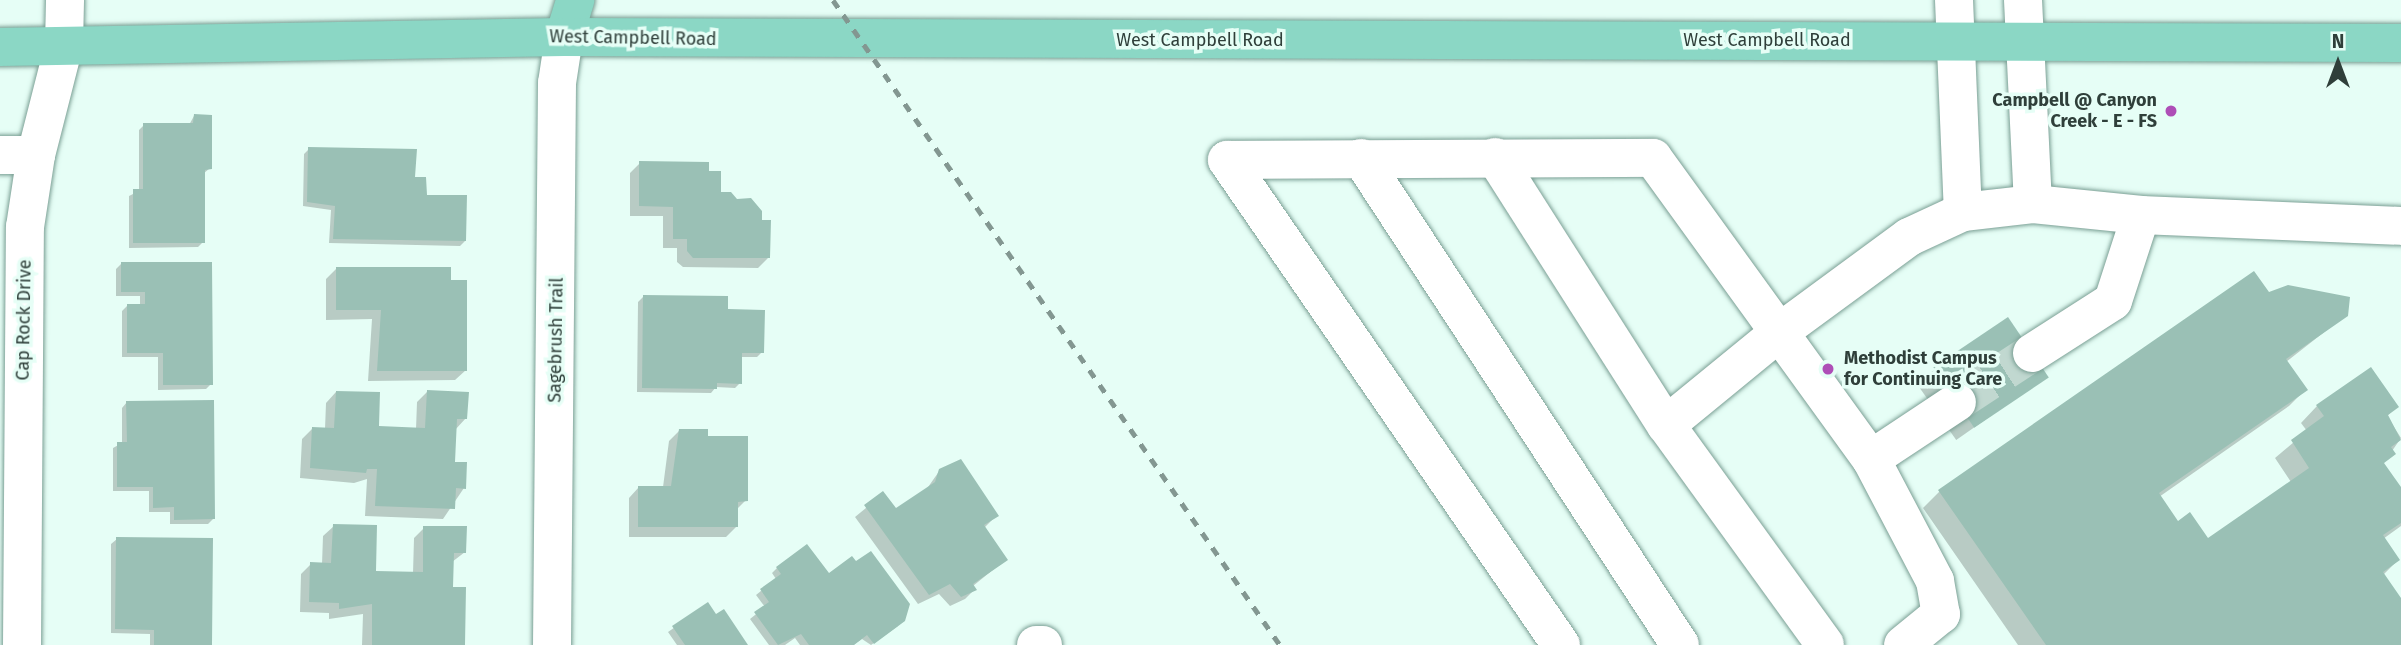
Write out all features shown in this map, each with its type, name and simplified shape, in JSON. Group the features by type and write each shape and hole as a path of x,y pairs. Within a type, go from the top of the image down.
{"main road":[{"path":"564,37 575,0"},
{"name":"West Campbell Road","path":"0,47 564,37 2401,43"}],"street":[{"name":"Cap Rock Drive","path":"22,645 12,403 25,227 18,155 64,46 65,0"},
{"path":"1954,0 1963,212"},
{"path":"2023,0 2033,204"},
{"name":"Sagebrush Trail","path":"552,645 557,83 564,37"},
{"path":"1495,157 1666,425 1825,645"},
{"path":"1361,158 1680,645"},
{"path":"1561,645 1227,160 1653,158 1781,331 1871,459 1935,581 1941,614 1903,645"},
{"path":"1666,425 1781,331 1909,237 1963,212 2033,204 2141,215 2401,226"},
{"path":"2032,353 2113,301 2141,215"},
{"path":"1871,459 1957,402"},
{"path":"1036,645 1042,645"}],"building":[{"path":"194,114 212,115 212,169 205,170 205,243 133,243 133,189 143,189 143,123 193,123"},
{"path":"308,147 417,149 415,177 426,177 427,195 467,195 466,241 333,239 335,206 307,202"},
{"path":"639,161 709,162 709,171 721,171 721,192 731,192 737,199 751,198 762,211 762,220 771,220 770,258 693,258 687,251 687,239 673,239 673,207 639,206"},
{"path":"121,262 212,262 213,385 163,385 163,353 127,353 127,304 145,304 145,292 121,292"},
{"path":"336,267 451,267 451,280 467,280 467,371 377,371 381,310 336,310"},
{"path":"2254,271 2269,292 2288,285 2350,297 2348,316 2286,359 2308,390 2159,493 2178,521 2190,512 2208,538 2309,468 2291,440 2324,416 2316,405 2371,367 2399,407 2388,415 2401,440 2391,447 2396,454 2384,463 2401,487 2401,523 2383,535 2400,560 2383,572 2401,598 2401,645 2046,645 1938,490"},
{"path":"643,295 728,296 728,309 765,310 764,353 742,353 742,384 717,383 717,389 642,388"},
{"path":"2008,317 2049,378 1974,428 1933,367"},
{"path":"427,390 469,392 467,419 457,419 455,462 467,462 466,489 456,488 455,509 375,506 377,469 367,469 366,473 310,468 312,427 334,428 336,391 380,392 379,426 425,428"},
{"path":"214,400 215,519 174,520 174,507 153,508 153,487 117,487 117,442 127,442 126,401"},
{"path":"679,429 708,429 708,436 748,436 748,501 738,502 738,527 638,527 638,486 671,486"},
{"path":"961,459 999,516 984,525 1008,560 973,584 977,590 961,597 950,584 929,595 864,505 883,491 896,508 935,482 939,469"},
{"path":"333,524 377,525 376,571 423,572 423,526 467,526 466,553 454,553 453,587 466,587 465,645 372,645 372,604 339,609 339,603 309,602 310,562 331,563"},
{"path":"116,537 213,538 212,645 154,645 154,630 115,629"},
{"path":"807,544 829,573 852,556 856,561 871,551 910,604 905,621 874,644 867,635 854,645 809,645 801,634 778,645 754,612 769,602 760,589 781,574 776,567"},
{"path":"708,602 716,614 724,609 748,645 685,645 672,626"}],"tunnel":[{"path":"1957,402 2032,353"}],"railway":[{"path":"833,0 1280,645"}],"place":[{"name":"Campbell @ Canyon Creek - E - FS","path":"2171,111"},
{"name":"Methodist Campus for Continuing Care","path":"1828,369"}]}
